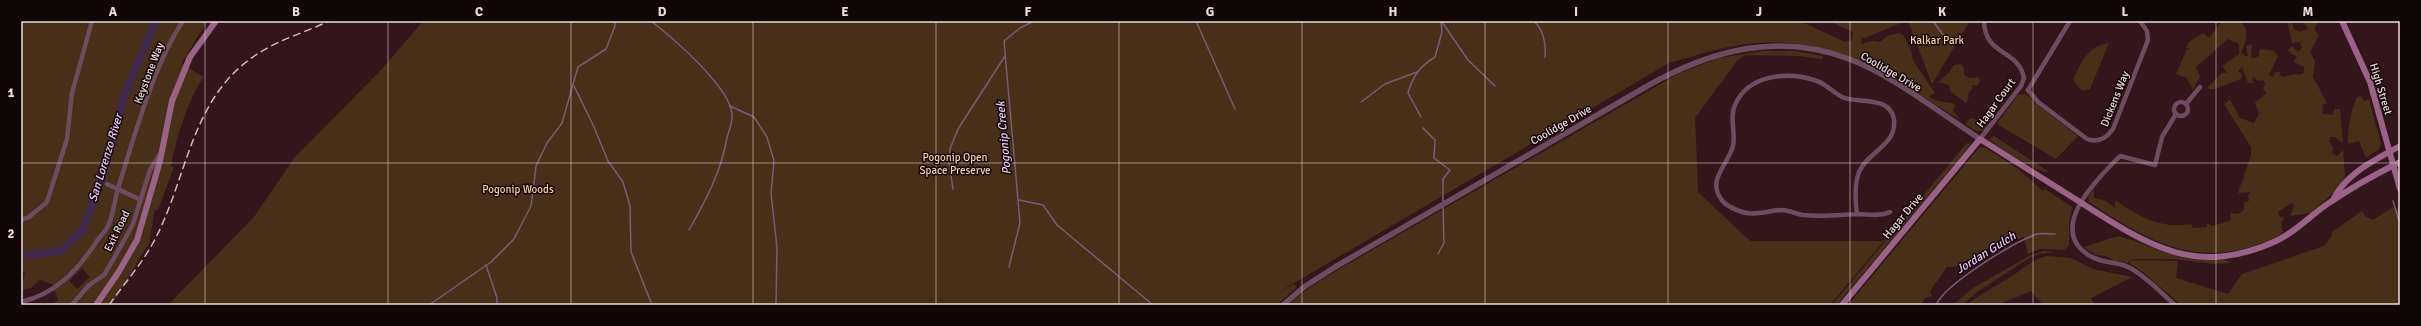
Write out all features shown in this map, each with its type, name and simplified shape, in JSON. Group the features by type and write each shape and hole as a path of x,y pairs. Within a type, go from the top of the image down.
{"main road":[{"path":"96,305 118,273 137,240 161,154 168,115 183,72 199,43 216,21"},
{"name":"High Street","path":"2342,21 2370,82 2400,189"},
{"name":"Coolidge Drive","path":"1980,139 2148,244 2182,254 2218,256 2253,250 2281,239 2300,227 2333,200 2364,180 2400,162"},
{"name":"Hagar Drive","path":"1842,305 1980,139"},
{"name":"Coolidge Drive","path":"2333,200 2352,176 2389,151 2400,146"}],"street":[{"path":"21,220 29,217 47,202 67,139 72,93 92,21"},
{"name":"Keystone Way","path":"21,302 35,299 58,287 78,268 109,224 118,188 169,45 183,21"},
{"name":"Hagar Court","path":"1980,139 2017,91 2024,78 2023,72 2016,60 1995,48 1989,39 1984,21"},
{"path":"2017,91 2028,90 2070,21"},
{"name":"Dickens Way","path":"2028,90 2038,102 2087,139 2095,142 2109,136 2148,40 2147,31 2140,21"},
{"name":"Coolidge Drive","path":"1283,305 1304,287 1335,267 1655,82 1687,65 1727,51 1762,46 1795,47 1849,59 1903,89 1980,139"},
{"path":"1857,214 1856,183 1860,171 1885,145 1894,133 1894,117 1889,111 1883,105 1872,100 1848,100 1818,81 1801,76 1779,76 1749,85 1735,104 1732,118 1733,147 1717,176 1715,187 1721,200 1746,213 1772,213 1781,210 1824,217 1890,212"},
{"path":"2186,104 2200,87"},
{"path":"2175,305 2130,268 2106,263 2089,256 2080,248 2073,230 2075,216 2090,188 2120,156 2154,165 2162,136 2176,114 2174,107 2176,104 2181,102 2186,104"},
{"path":"2176,114 2182,116 2186,113 2188,109 2186,104"},
{"name":"Exit Road","path":"72,305 88,286 100,278 108,268 128,235 150,170 161,154"},
{"path":"107,184 141,200"}],"green space":[{"path":"21,21 202,21 206,23 182,63 198,74 204,76 183,119 171,166 174,167 158,210 155,209 149,243 112,305 52,305 58,300 52,284 40,280 31,288 21,290 25,272 21,271","holes":["82,268 90,277 77,289 69,281"]},
{"name":"Pogonip Woods","path":"423,21 1800,21 1845,42 1852,40 1853,32 1829,21 1906,21 1865,38 1862,37 1861,44 1872,41 1880,42 1889,35 1899,33 1903,35 1910,48 1914,62 1935,93 1929,96 1935,100 1956,105 1953,110 1960,120 1885,74 1834,52 1806,45 1778,42 1747,44 1708,52 1669,63 1272,296 1294,284 1297,287 1277,305 168,305 254,217 295,157 383,68"},
{"name":"Kalkar Park","path":"1908,21 1970,21 1932,84"},
{"path":"2222,21 2240,21 2243,24 2246,36 2241,53 2245,56 2248,56 2246,46 2252,44 2251,57 2254,58 2259,56 2259,51 2262,49 2274,51 2278,56 2269,75 2273,77 2275,72 2281,72 2279,75 2283,77 2304,73 2304,67 2294,62 2297,57 2288,50 2292,46 2298,52 2302,48 2300,42 2292,43 2287,21 2293,24 2294,29 2300,32 2308,29 2302,21 2319,21 2314,29 2319,35 2310,52 2315,61 2313,77 2327,103 2322,105 2323,114 2332,115 2335,109 2340,109 2343,142 2339,141 2336,137 2330,137 2329,140 2333,148 2332,154 2337,156 2343,150 2345,178 2338,189 2310,213 2290,216 2294,206 2292,203 2278,212 2279,216 2284,218 2281,223 2283,232 2280,235 2250,247 2227,252 2205,253 2184,250 2145,236 2089,202 2088,196 2094,189 2094,198 2106,201 2115,208 2115,200 2133,212 2151,220 2170,225 2191,224 2193,228 2207,227 2207,223 2213,226 2231,220 2230,213 2238,214 2244,210 2244,202 2249,201 2248,195 2251,192 2238,193 2251,155 2251,147 2224,104 2230,100 2240,118 2254,123 2259,114 2255,102 2267,93 2263,89 2265,84 2263,80 2259,81 2253,77 2253,83 2248,83 2242,67 2238,71 2242,74 2241,79 2214,89 2209,89 2208,87 2222,73 2227,73 2222,66 2239,54 2239,44 2228,39 2196,67 2200,77 2193,90 2187,78 2176,74 2186,51 2190,48 2186,48 2189,42 2203,33 2209,38"},
{"path":"2109,43 2090,89 2082,91 2073,80 2082,61 2096,47"},
{"path":"1763,51 1795,51 1823,56 1822,59 1799,56 1745,55 1737,61 1695,118 1698,192 1750,241 1882,241 1895,228 1830,305 1288,305 1309,288 1336,271 1678,74 1719,58"},
{"path":"1961,64 1964,68 1964,75 1970,78 1979,77 1980,82 1976,86 1971,85 1973,88 1967,95 1969,96 1966,103 1950,91 1949,85 1938,82 1949,73 1954,65"},
{"path":"2024,94 2030,97 2035,103 2078,136 2056,159 1997,124 2018,95"},
{"path":"2361,96 2364,101 2369,99 2381,144 2379,149 2366,158 2359,141 2348,144 2351,114 2357,97"},
{"path":"1971,118 1988,125 1985,130 1977,131 1965,124"},
{"path":"1994,136 2049,172 2036,169 2010,154 1989,139"},
{"path":"1967,143 1971,144 1837,305 1832,305"},
{"path":"1979,148 1986,148 2017,168 2043,191 2045,189 2072,207 2069,224 2069,245 2064,250 2040,249 2028,254 2024,237 1998,244 1996,250 1988,248 1981,261 1968,260 1955,267 1947,267 1930,291 1932,296 1925,298 1921,305 1848,305"},
{"path":"2393,207 2398,209 2400,214 2400,305 2173,305 2178,302 2143,272 2129,263 2132,260 2178,261 2176,278 2228,294 2242,274 2324,246 2332,236 2332,232 2362,211 2365,216 2373,220"},
{"path":"2118,236 2176,256 2197,260 2224,260 2230,263 2213,264 2176,259 2133,259 2127,263 2115,261 2106,256 2096,255 2084,247"},
{"path":"2043,251 2055,252 2040,254 2028,259 1977,292 1962,305 1953,305 1973,288 2029,256"},
{"path":"2047,256 2071,258 2093,269 2132,277 2091,298 2095,305 2043,305 2031,291 1997,305 1967,305 2032,262"}],"waterway":[{"name":"San Lorenzo River","path":"21,256 61,251 83,230 102,179 125,93 156,21"},
{"path":"429,305 491,262 514,239 531,206 536,166 547,143 562,123 578,67 606,49 615,26 615,21"},
{"path":"651,21 686,51 711,77 722,90 729,103 732,114 731,123 717,174 707,197 689,230"},
{"name":"Pogonip Creek","path":"1009,267 1020,223 1004,41 1020,28 1034,21"},
{"path":"1196,21 1235,109"},
{"path":"1421,117 1408,93 1412,81 1418,72 1425,64 1435,57 1442,32 1441,21"},
{"path":"1534,21 1544,38 1545,57"},
{"path":"1933,21 1944,36"},
{"path":"1442,22 1468,60 1495,86"},
{"path":"953,189 949,163 950,149 958,129 1005,56"},
{"path":"1361,102 1385,84 1417,72"},
{"path":"574,86 594,127 608,161 623,182 630,206 631,252 652,305"},
{"path":"730,106 754,117 767,137 774,161 771,193 777,248 776,305"},
{"path":"1423,128 1435,140 1434,158 1450,170 1443,179 1443,201"},
{"path":"1019,200 1043,205 1057,225 1153,305"},
{"path":"2393,201 2400,224"},
{"path":"1438,254 1444,243 1443,205"},
{"name":"Jordan Gulch","path":"1936,305 1942,296 1952,286 1997,254 2026,238 2037,234 2055,234"},
{"path":"486,265 497,298 497,305"}],"railway":[{"path":"109,305 153,243 164,221 198,128 209,106 222,86 239,68 261,52 271,46 329,21"}],"park label":[{"name":"Pogonip Open Space Preserve","path":"955,163"}]}
